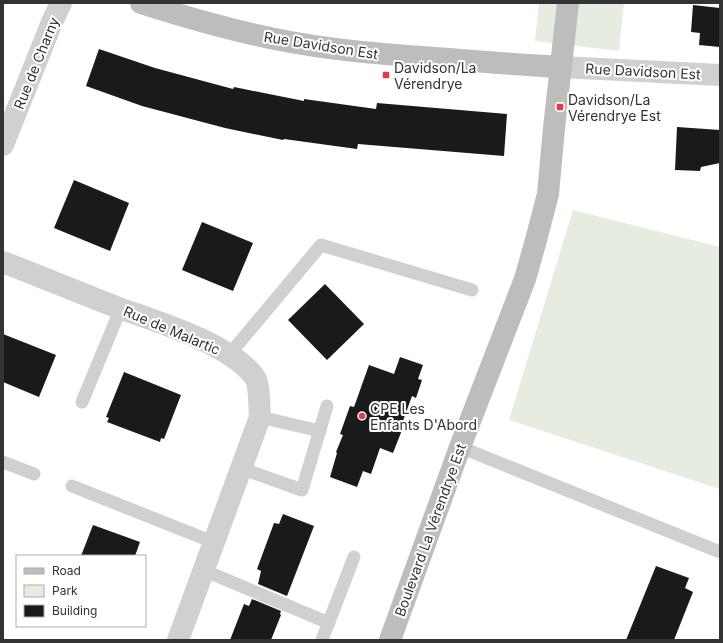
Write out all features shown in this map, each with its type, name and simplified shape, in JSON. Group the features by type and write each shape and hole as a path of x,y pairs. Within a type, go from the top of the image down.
{"street":[{"name":"Rue de Charny","path":"3,145 61,3"},
{"name":"Rue Davidson Est","path":"141,3 230,29 276,39 364,53 561,68 720,75"},
{"name":"Boulevard La Vérendrye Est","path":"390,640 460,447 525,279 548,194 568,3"},
{"name":"Rue de Malartic","path":"3,262 155,320 206,342 229,355 256,377 260,417 178,640"}],"lane":[{"path":"229,355 321,245 472,290"},
{"path":"82,402 121,308"},
{"path":"240,468 302,490 327,406"},
{"path":"260,417 320,431"},
{"path":"460,447 720,552"},
{"path":"3,462 34,474"},
{"path":"72,486 213,542"},
{"path":"322,640 354,557"},
{"path":"203,570 329,623"}],"green space":[{"path":"539,3 624,3 619,51 535,41"},
{"path":"573,210 720,247 720,489 509,420"}],"building":[{"path":"693,5 720,8 720,47 699,45 700,33 691,32"},
{"path":"99,49 155,68 233,89 234,87 304,101 304,99 376,109 377,103 507,114 504,156 358,144 357,149 283,140 225,128 142,106 86,86"},
{"path":"677,127 720,130 720,163 701,167 700,171 675,170"},
{"path":"74,180 129,203 110,251 54,228"},
{"path":"202,222 253,243 233,291 182,270"},
{"path":"325,284 364,324 327,360 288,320"},
{"path":"3,334 56,355 39,397 3,382"},
{"path":"400,357 423,365 418,379 422,380 416,398 412,396 400,429 402,430 393,453 380,448 371,474 363,471 357,487 330,477 337,453 336,452 343,435 340,434 350,406 354,407 369,365 394,374"},
{"path":"124,372 181,395 164,439 161,438 160,442 107,422 109,418 106,417"},
{"path":"283,514 314,526 287,596 258,584 261,571 257,569 274,523 279,524"},
{"path":"93,525 140,542 135,555 81,555"},
{"path":"656,566 689,578 685,588 693,592 674,640 626,640"},
{"path":"252,599 281,611 281,615 271,640 230,640 244,604 249,606"}],"place":[{"name":"Davidson/La Vérendrye","path":"386,75"},
{"name":"Davidson/La Vérendrye Est","path":"560,107"},
{"name":"CPE Les Enfants D'Abord","path":"362,416"}]}
